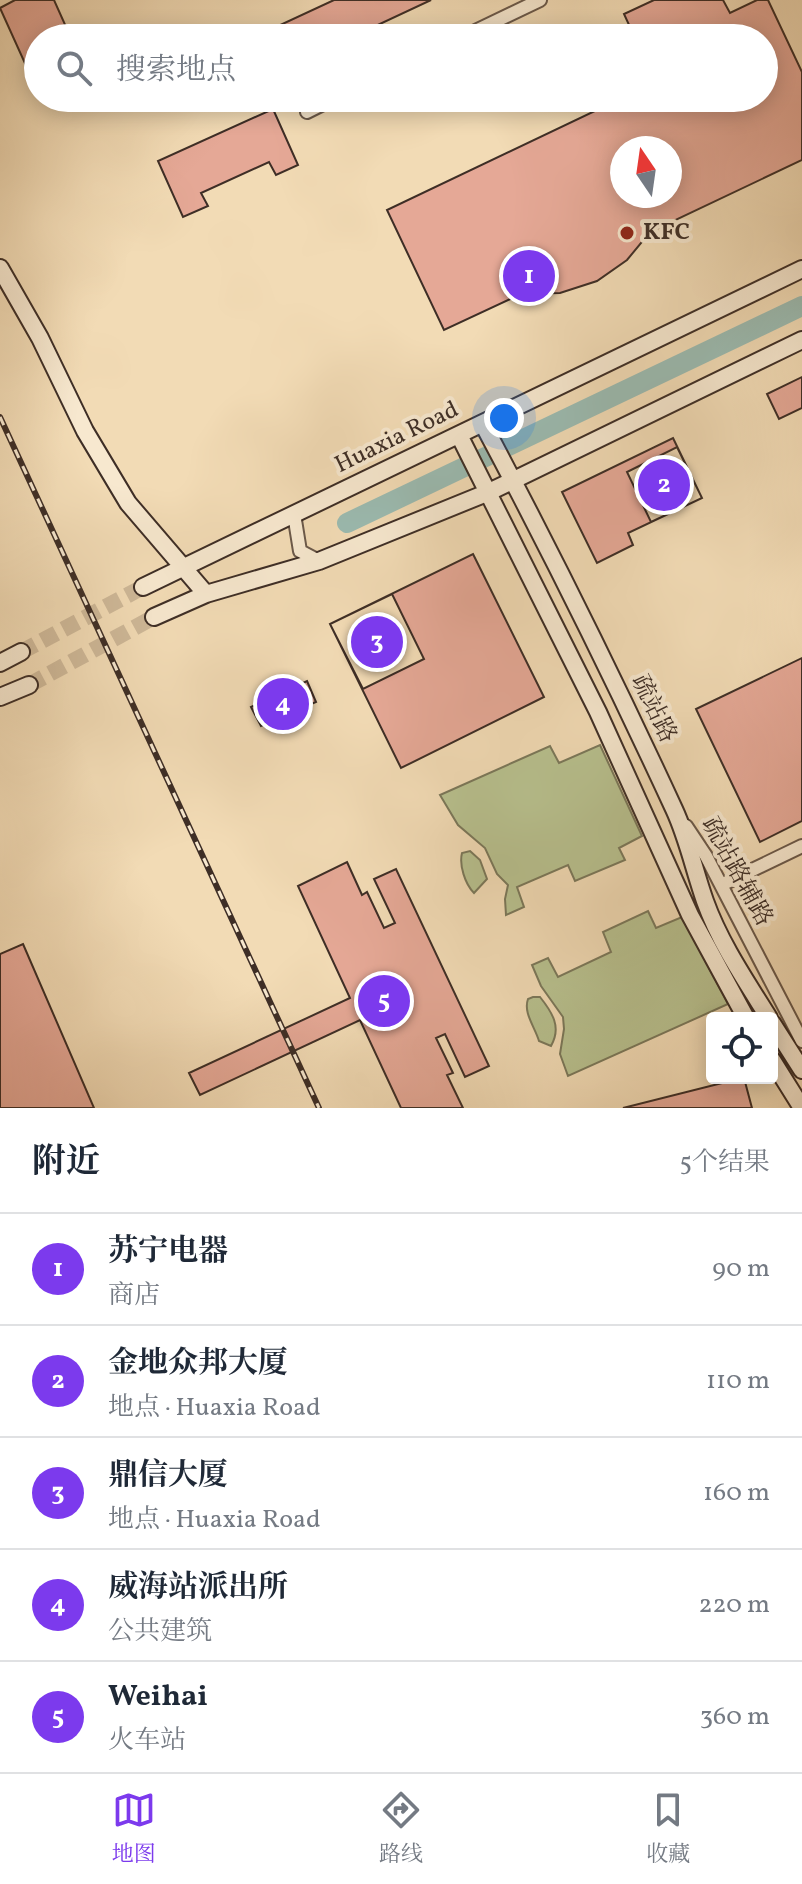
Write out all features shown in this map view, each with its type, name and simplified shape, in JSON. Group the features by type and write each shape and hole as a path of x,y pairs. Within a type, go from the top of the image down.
{"main road":[{"path":"0,268 40,338 85,431 128,503 206,594"},
{"name":"Huaxia Road","path":"143,587 294,514 485,428 802,269"},
{"path":"154,617 206,594 319,561 486,488 802,340"},
{"name":"疏站路","path":"485,428 675,810 690,844 705,902 721,937 765,1012"},
{"path":"461,439 598,712 690,915 743,1012"},
{"path":"0,663 21,652"},
{"path":"0,697 29,685"},
{"path":"778,1032 802,1070"},
{"path":"778,1070 802,1108"}],"street":[{"path":"490,24 540,0"},
{"path":"294,514 300,551 319,561"},
{"name":"疏站路辅路","path":"675,810 706,856 802,1041"},
{"path":"721,885 802,846"}],"green space":[{"path":"600,745 642,836 619,848 625,860 575,881 568,865 517,887 524,907 506,915 508,885 497,874 485,848 458,825 440,795 550,746 559,763"},
{"path":"470,851 480,860 487,879 474,893 465,880 461,863 462,853"},
{"path":"648,911 656,928 682,917 728,1004 568,1076 560,1054 563,1017 541,986 532,965 548,958 558,977 611,952 603,932"},
{"path":"540,997 554,1020 556,1032 551,1046 539,1041 530,1020 527,1004 528,999"}],"building":[{"path":"15,0 54,0 65,24 24,24 24,61 0,8"},
{"path":"334,0 431,0 380,24 282,24"},
{"path":"654,0 723,0 730,13 757,0 768,0 802,72 802,160 650,232 627,260 597,281 560,293 521,294 444,330 387,210 593,112 778,112 778,24 629,24 624,14"},
{"path":"266,112 274,112 298,165 276,175 269,162 201,193 208,206 183,217 158,161"},
{"path":"802,377 802,408 779,419 767,394"},
{"path":"673,438 702,498 628,533 633,545 597,563 562,492"},
{"path":"677,447 702,498 651,522 627,472"},
{"path":"473,554 544,697 401,768 330,624"},
{"path":"392,594 424,659 363,689 330,624"},
{"path":"802,658 802,821 760,842 696,709"},
{"path":"307,681 316,702 261,726 251,707"},
{"path":"347,862 362,895 367,892 384,928 395,923 374,879 396,869 489,1066 465,1077 445,1034 436,1038 453,1073 447,1075 463,1108 401,1108 360,1020 200,1095 189,1073 350,998 298,886"},
{"path":"23,944 94,1108 0,1108 0,954"},
{"path":"718,1084 746,1084 752,1108 623,1108"}],"waterway":[{"path":"347,523 802,306"}],"tunnel":[{"path":"21,652 143,587"},
{"path":"29,685 154,617"}],"railway":[{"path":"0,417 319,1108"}],"place":[{"name":"KFC","path":"627,233"},
{"name":"苏宁电器","path":"529,276"},
{"name":"金地众邦大厦","path":"664,485"},
{"name":"鼎信大厦","path":"377,642"},
{"name":"威海站派出所","path":"283,704"},
{"name":"Weihai","path":"384,1001"}]}
